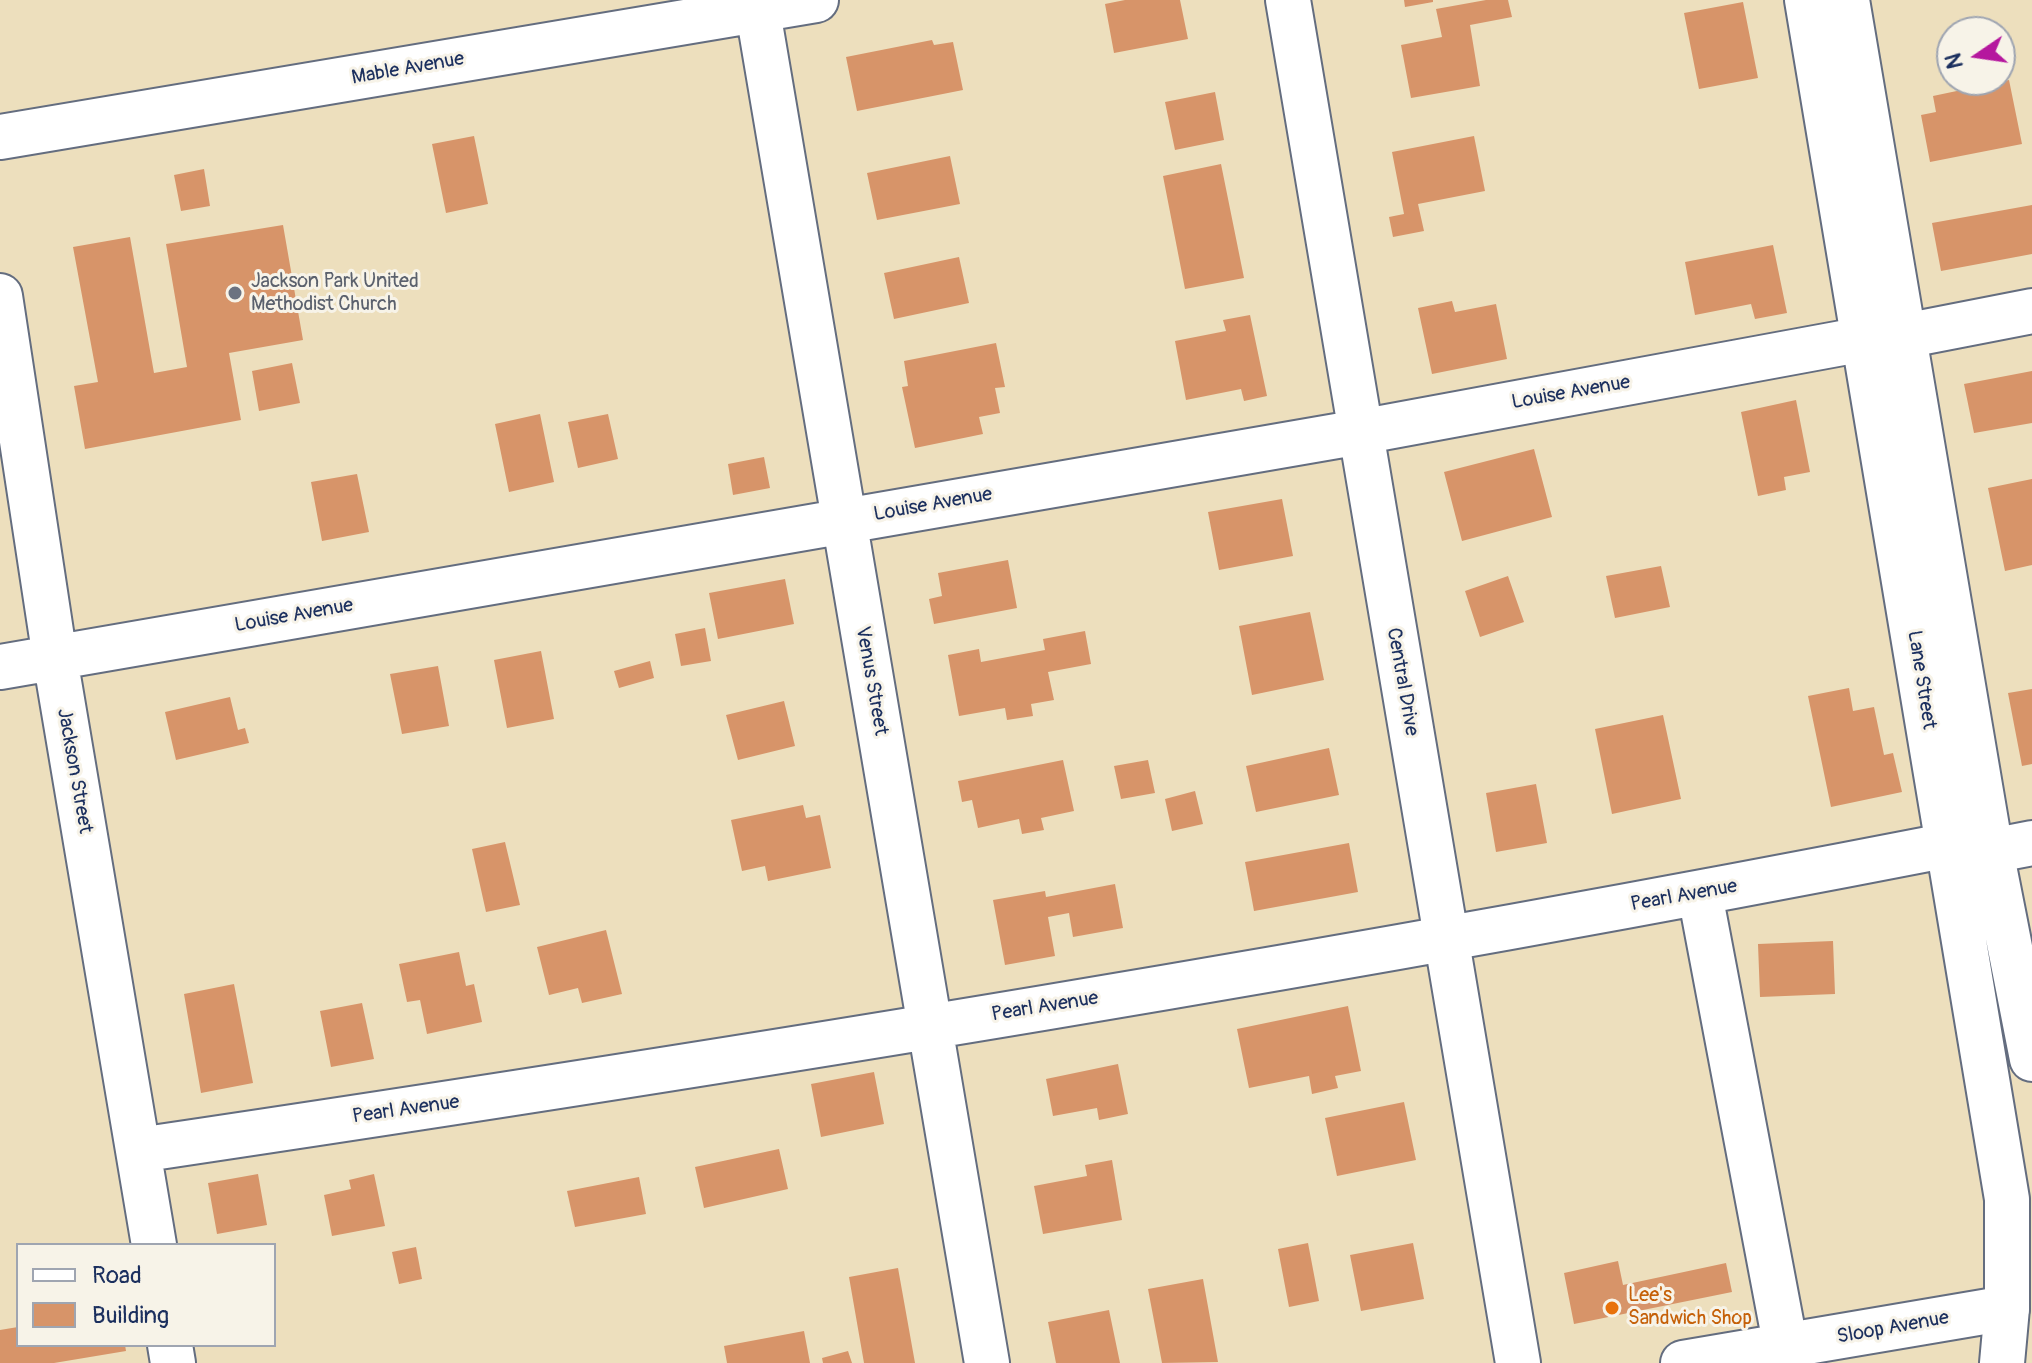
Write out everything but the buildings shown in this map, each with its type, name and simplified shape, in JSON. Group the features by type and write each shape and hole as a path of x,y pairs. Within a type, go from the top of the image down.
{"street":[{"name":"Mable Avenue","path":"0,137 757,5 816,0"},
{"name":"Central Drive","path":"1288,0 1518,1363"},
{"name":"Lane Street","path":"1807,0 1884,338 2012,847 2032,1059"},
{"name":"Lane Street","path":"1847,0 1884,338 1949,845 2007,1199 2007,1308 2002,1363"},
{"name":"Venus Street","path":"757,5 987,1363"},
{"name":"Jackson Street","path":"0,296 55,658 154,1243"},
{"name":"Louise Avenue","path":"0,667 1360,432 2032,311"},
{"name":"Pearl Avenue","path":"139,1150 508,1095 930,1026 1700,894 1949,845"},
{"path":"1700,894 1786,1348"},
{"name":"Sloop Avenue","path":"1683,1363 1786,1348 2007,1308"}],"place":[{"name":"Jackson Park United Methodist Church","path":"235,293"},
{"name":"Lee's Sandwich Shop","path":"1612,1308"}]}
